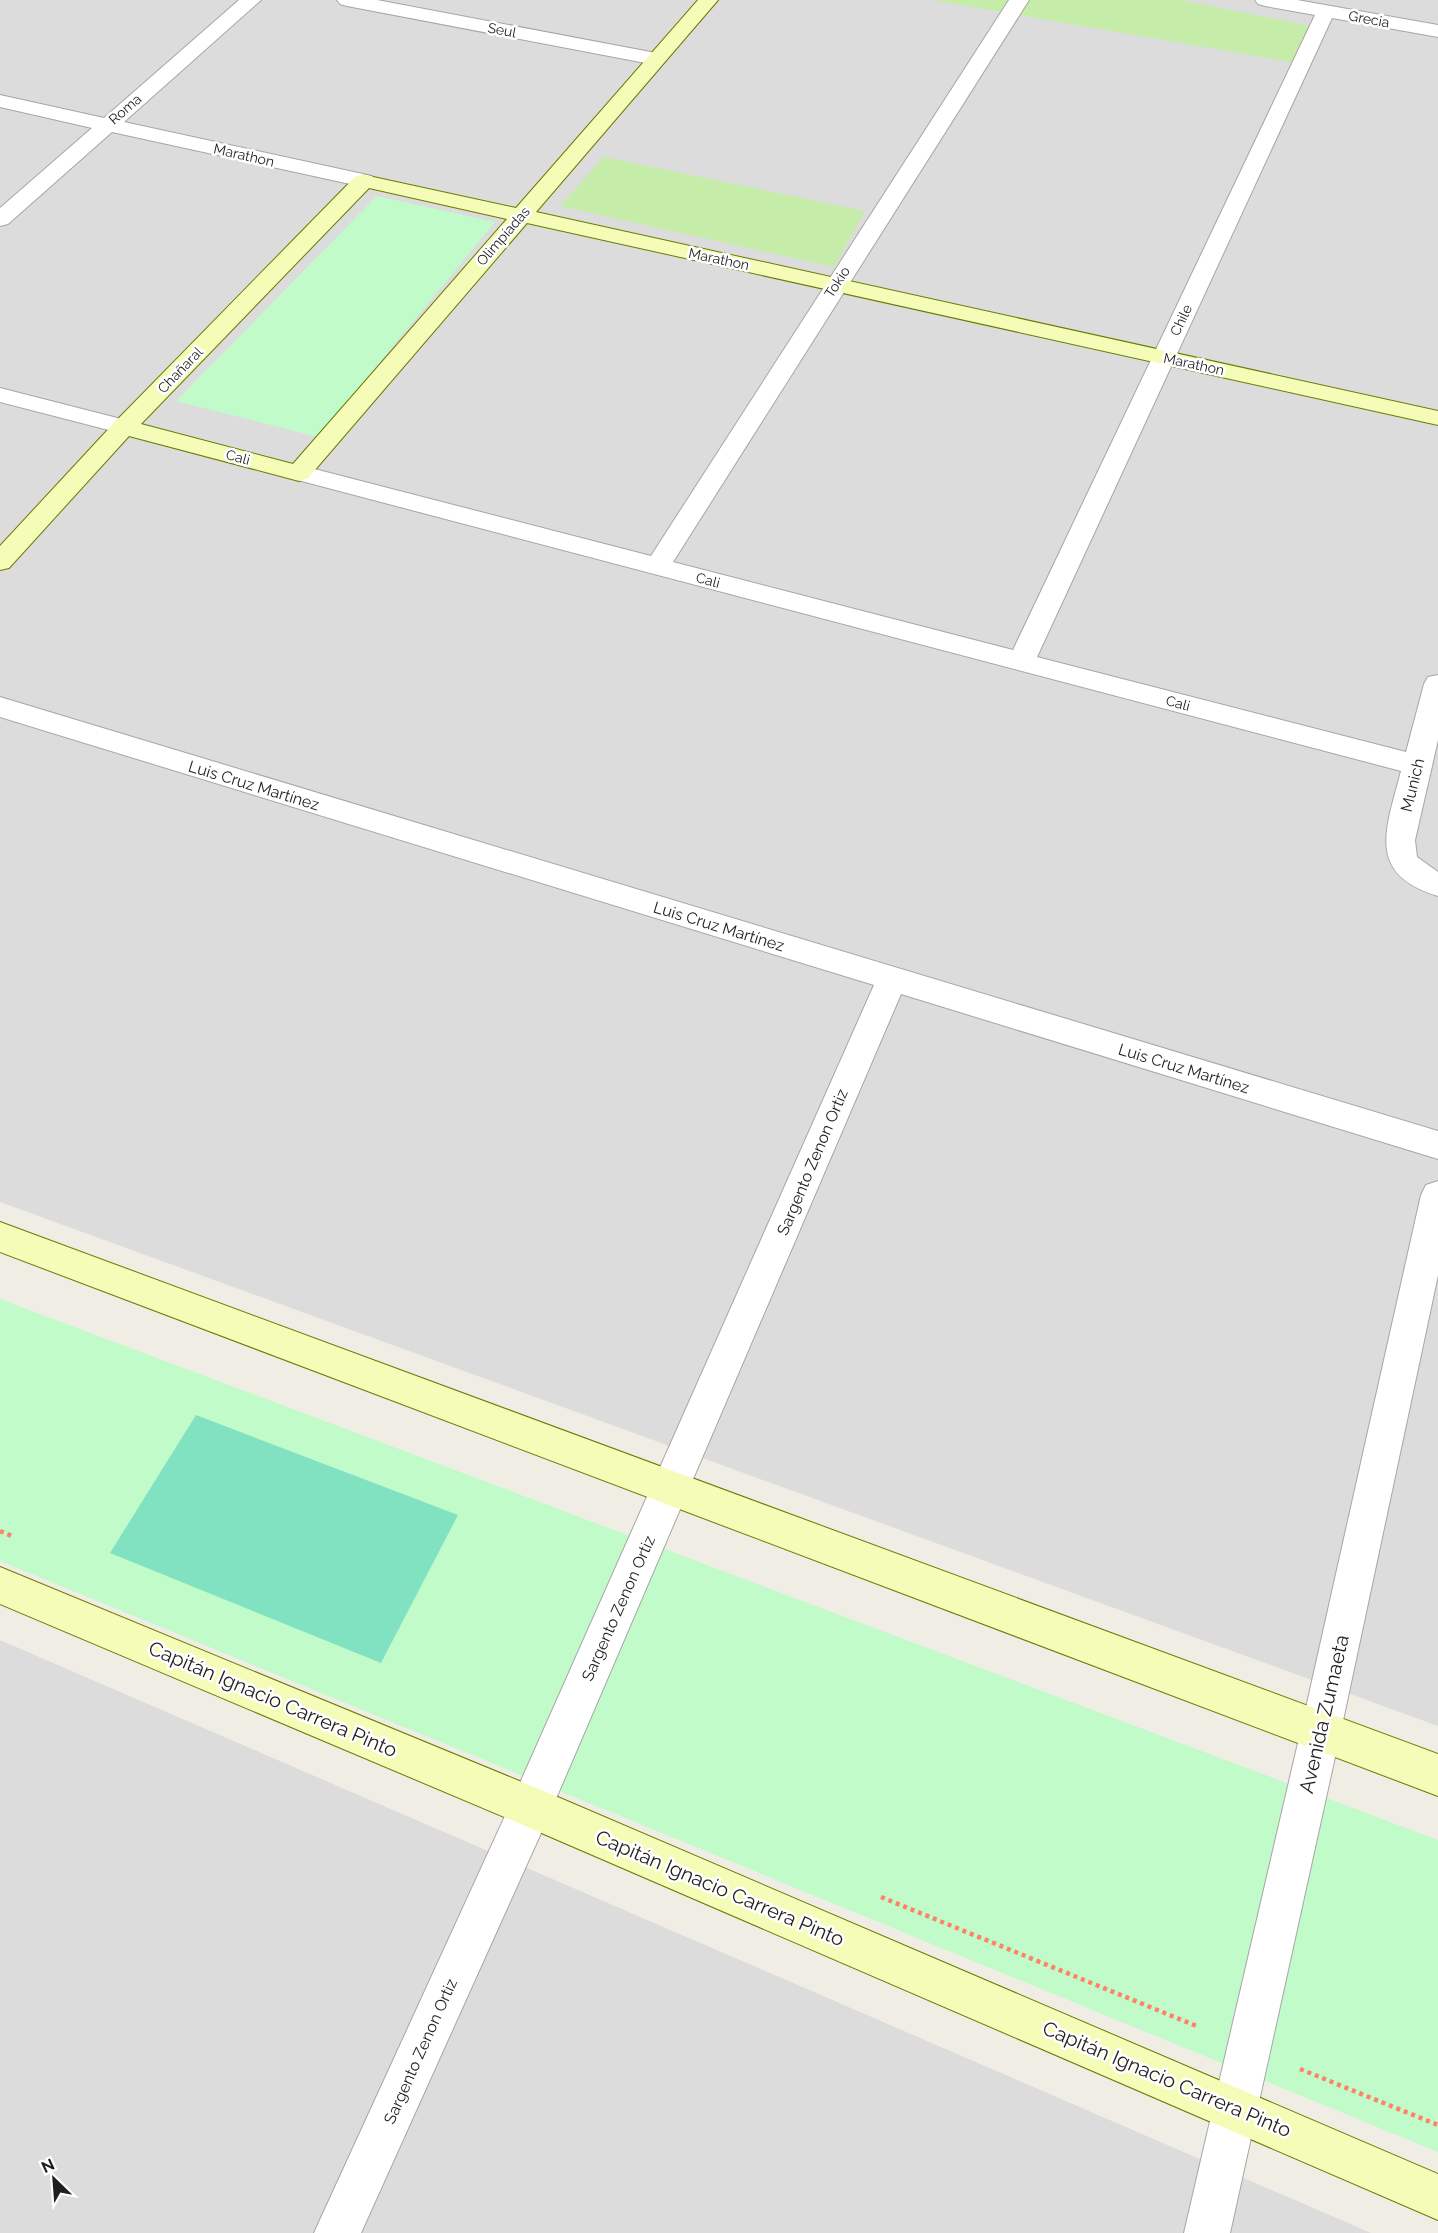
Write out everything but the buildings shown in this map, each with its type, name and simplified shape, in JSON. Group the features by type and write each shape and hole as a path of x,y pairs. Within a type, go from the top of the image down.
{"street":[{"name":"Roma","path":"0,219 251,0"},
{"name":"Seul","path":"348,0 656,59"},
{"name":"Olimpíadas","path":"299,473 708,0"},
{"name":"Tokio","path":"657,567 1019,0"},
{"name":"Grecia","path":"1265,0 1438,31"},
{"name":"Chile","path":"1021,662 1326,11"},
{"name":"Marathon","path":"0,101 1438,418"},
{"name":"Chañaral","path":"0,562 124,428 364,182"},
{"name":"Cali","path":"0,395 1416,765"},
{"name":"Munich","path":"1438,684 1401,829 1399,851 1403,860 1415,872 1438,885"},
{"name":"Luis Cruz Martínez","path":"0,707 1438,1146"},
{"name":"Sargento Zenon Ortiz","path":"337,2233 531,1807 892,979"},
{"name":"Avenida Zumaeta","path":"1207,2233 1321,1730 1438,1195"},
{"path":"0,1237 1438,1775"},
{"name":"Capitán Ignacio Carrera Pinto","path":"0,1585 531,1807 1438,2197"}],"shaded area":[{"path":"0,0 1438,0 1438,1726 0,1202"},
{"path":"0,1640 1371,2233 0,2233"}],"green space":[{"path":"932,0 1180,0 1317,27 1302,64"},
{"path":"604,157 865,211 834,267 560,206"},
{"path":"377,196 495,222 318,437 176,401"},
{"path":"0,1299 1438,1840 1438,2152 0,1561"},
{"path":"196,1415 458,1515 381,1663 110,1553"}]}
